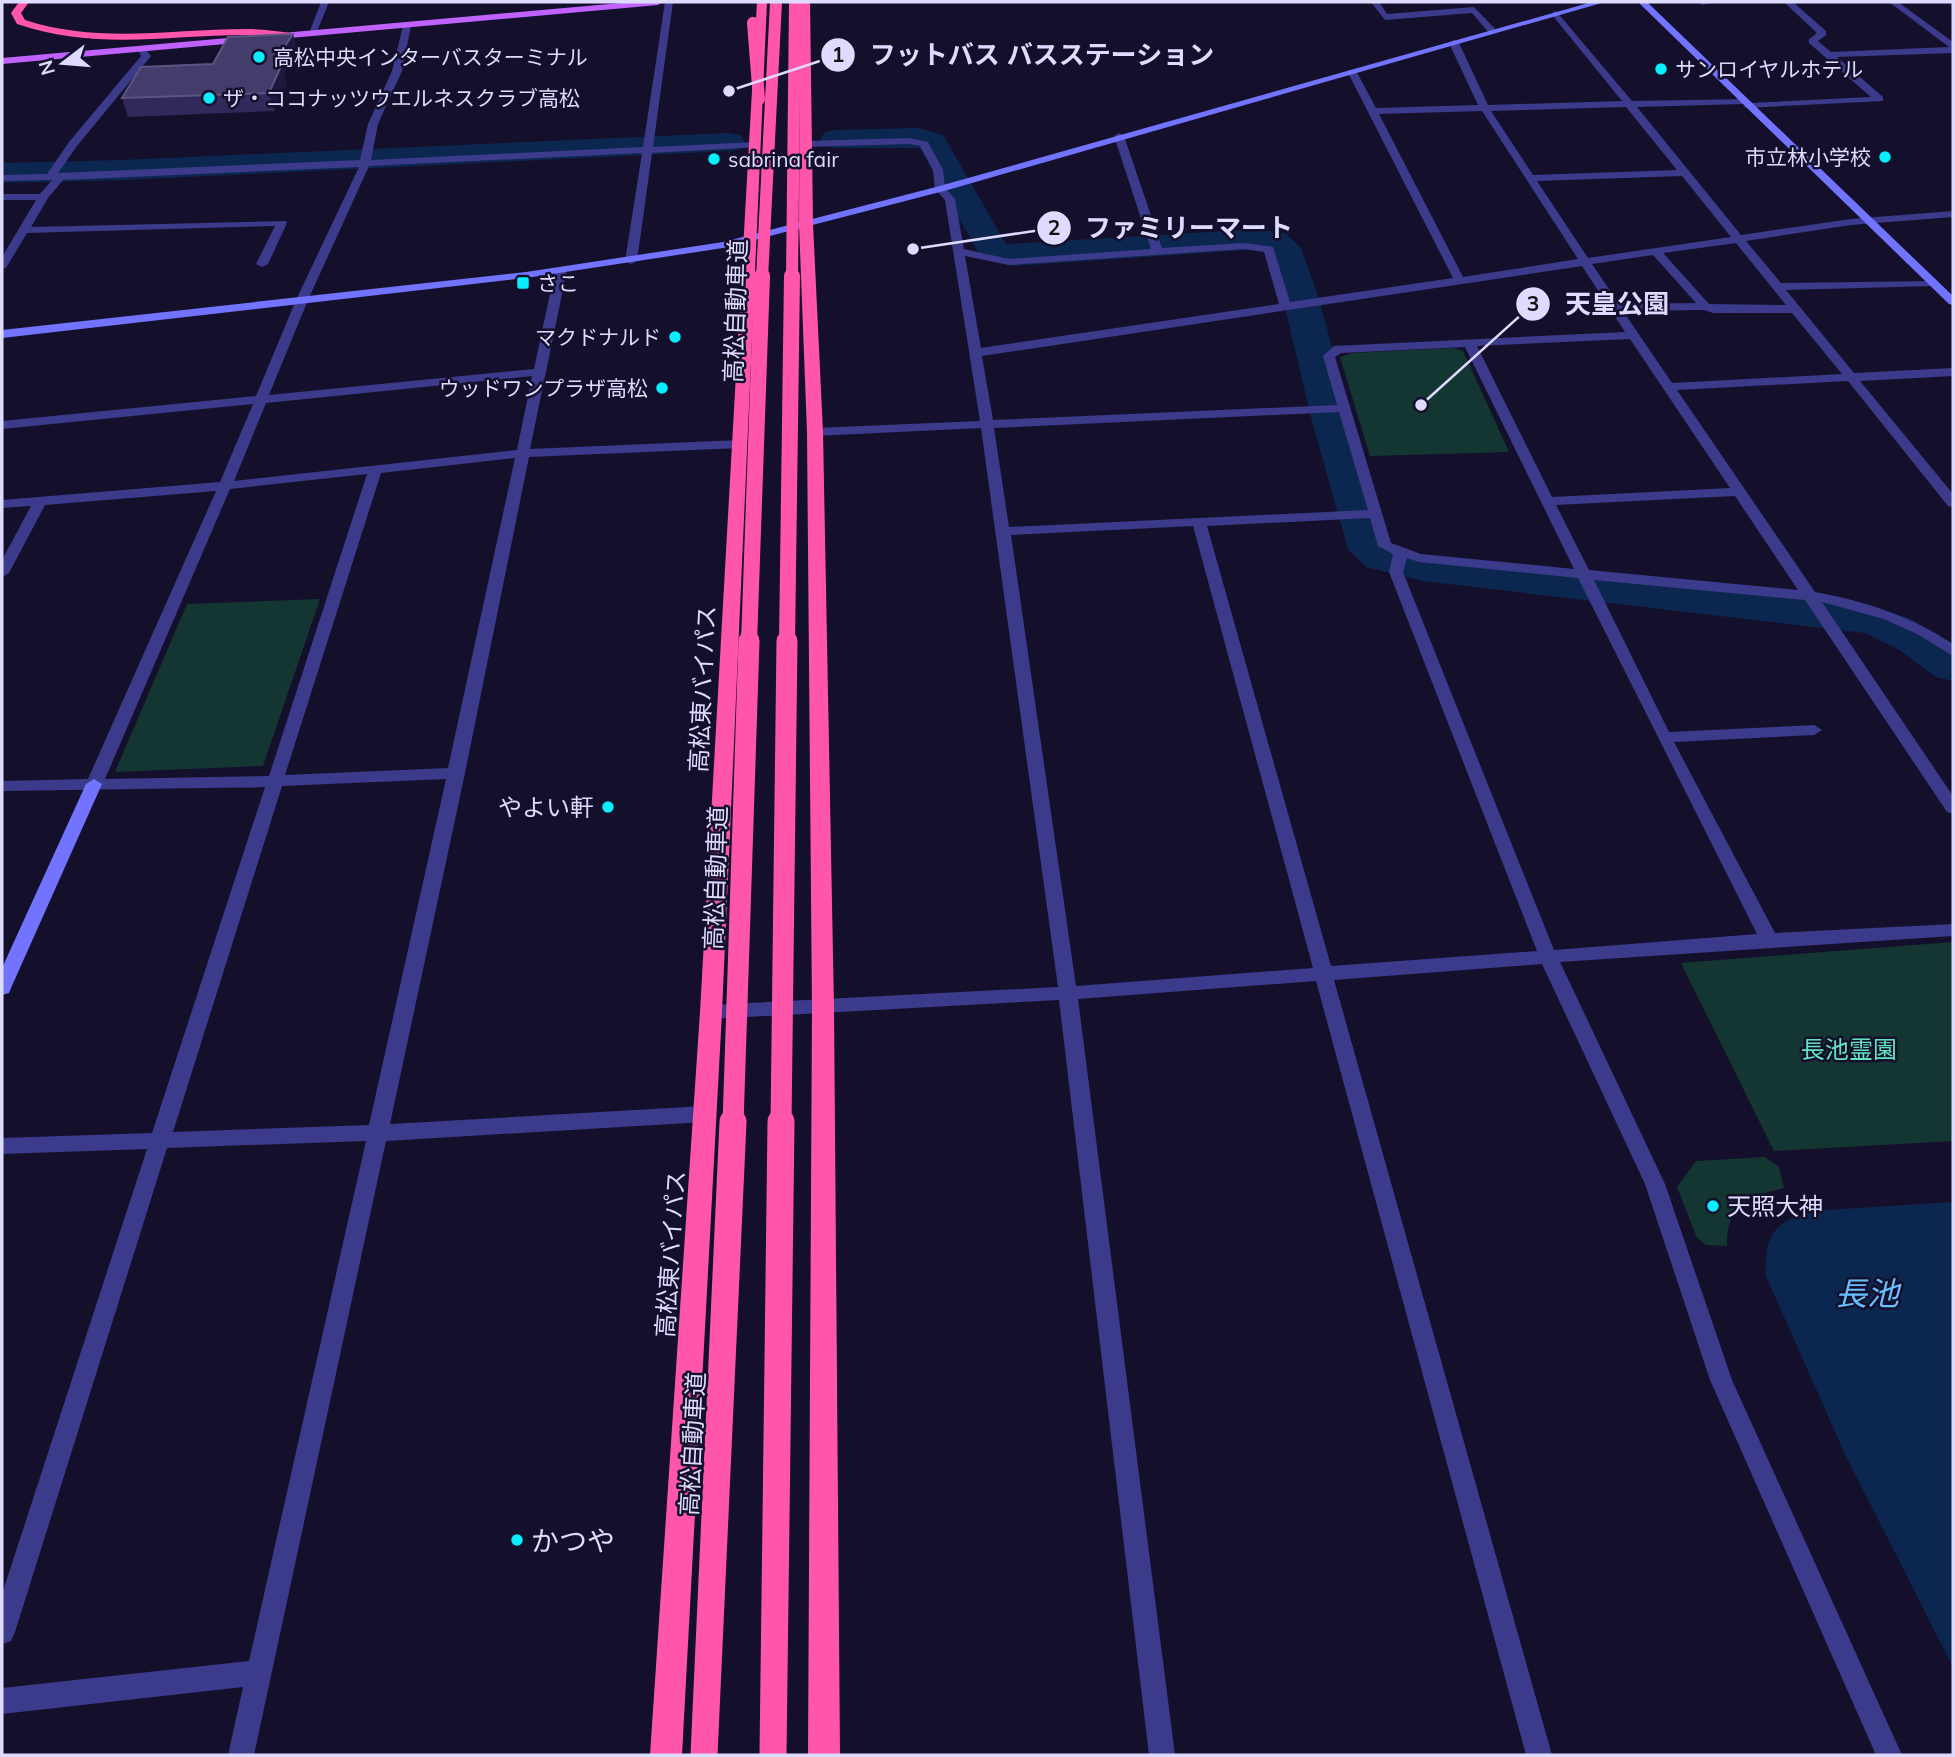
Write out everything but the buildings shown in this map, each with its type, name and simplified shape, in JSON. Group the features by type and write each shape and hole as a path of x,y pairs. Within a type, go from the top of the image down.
{"highway":[{"path":"24,2 16,13 21,22 60,33 152,37 248,32 290,36"},
{"name":"高松東バイパス","path":"666,1755 711,1012 762,2"},
{"name":"高松自動車道","path":"704,1755 731,1158 766,178 776,2"},
{"path":"774,1755 794,2"},
{"path":"805,2 806,224 815,432 823,1008 824,1755"},
{"path":"749,12 753,23 766,178"}],"main road":[{"path":"2,61 658,2"}],"street":[{"path":"311,34 326,2"},
{"path":"631,261 669,2"},
{"path":"1441,2 1449,11"},
{"path":"2,334 561,270 631,261 749,239 943,188 1119,136 1601,2"},
{"path":"1642,2 1870,219 1953,302"},
{"path":"1702,2 1713,2"},
{"path":"1373,111 1880,99 1812,41 1823,33 1788,2"},
{"path":"1893,2 1953,48"},
{"path":"1375,3 1385,17 1415,17 1474,10 1493,32"},
{"path":"1556,14 1626,104 1953,503"},
{"path":"2,988 225,486 302,299 332,240 366,160 373,124 397,71 407,26"},
{"path":"1454,43 1484,107 1615,308 1953,808"},
{"path":"1829,55 1953,48"},
{"path":"2,266 73,144 146,56 144,49"},
{"path":"1352,71 1461,281"},
{"path":"1119,136 1157,248"},
{"path":"805,144 909,141 924,144 950,199 1004,531 1069,993 1161,1755"},
{"path":"2,178 647,145 755,145"},
{"path":"1531,178 1684,173"},
{"path":"2,197 43,197"},
{"path":"975,353 1297,307 1870,219 1953,214"},
{"path":"24,230 282,223 262,264"},
{"path":"959,251 1009,262 1157,248 1244,246 1269,249 1297,307"},
{"path":"1655,251 1705,306"},
{"path":"241,1755 457,772 561,270"},
{"path":"1778,287 1934,283"},
{"path":"1615,308 1705,306 1713,309 1796,309"},
{"path":"1634,335 1339,349 1328,356 1364,515 1399,561 1548,957 1655,1184 1721,1380 1889,1755"},
{"path":"1469,342 1664,737 1769,940"},
{"path":"2,425 539,372"},
{"path":"1670,387 1953,372"},
{"path":"815,432 1341,408"},
{"path":"2,504 225,486 524,453 740,444"},
{"path":"2,1632 375,471"},
{"path":"1546,501 1740,492"},
{"path":"2,573 41,500"},
{"path":"1004,531 1364,515"},
{"path":"1199,522 1539,1755"},
{"path":"1399,561 1419,558 1588,584 1887,615 1914,625 1953,651"},
{"path":"1664,737 1814,730"},
{"path":"2,786 277,781 457,772"},
{"path":"711,1012 1069,993 1769,940 1953,930"},
{"path":"2,1146 379,1133 705,1114"},
{"path":"2,1701 259,1673"}],"green space":[{"path":"1454,348 1463,351 1509,452 1370,456 1340,357 1352,353"},
{"path":"320,599 263,766 115,772 187,604"},
{"name":"長池霊園","path":"1953,942 1953,1141 1774,1151 1681,963"},
{"path":"1765,1157 1779,1167 1784,1188 1750,1199 1735,1211 1728,1232 1727,1246 1706,1245 1697,1238 1677,1187 1696,1161"}],"water":[{"name":"長池","path":"1953,1202 1953,1667 1844,1452 1766,1276 1766,1262 1773,1233 1787,1221 1810,1211"}],"waterway":[{"path":"836,139 918,137 932,142 994,252 1013,256 1260,239 1274,241 1284,248 1301,299 1332,421 1370,549 1382,558 1423,568 1872,620 1915,639 1953,667"},
{"path":"2,173 123,170 729,142"}],"place":[{"name":"高松中央インターバスターミナル","path":"259,57"},
{"name":"サンロイヤルホテル","path":"1661,69"},
{"name":"フットバス バスステーション","path":"729,91"},
{"name":"ザ・ココナッツウエルネスクラブ高松","path":"209,98"},
{"name":"市立林小学校","path":"1885,157"},
{"name":"sabrina fair","path":"714,159"},
{"name":"ファミリーマート","path":"913,249"},
{"name":"さこ","path":"523,283"},
{"name":"マクドナルド","path":"675,337"},
{"name":"ウッドワンプラザ高松","path":"662,388"},
{"name":"天皇公園","path":"1421,405"},
{"name":"やよい軒","path":"608,807"},
{"name":"天照大神","path":"1713,1206"},
{"name":"かつや","path":"517,1540"}]}
